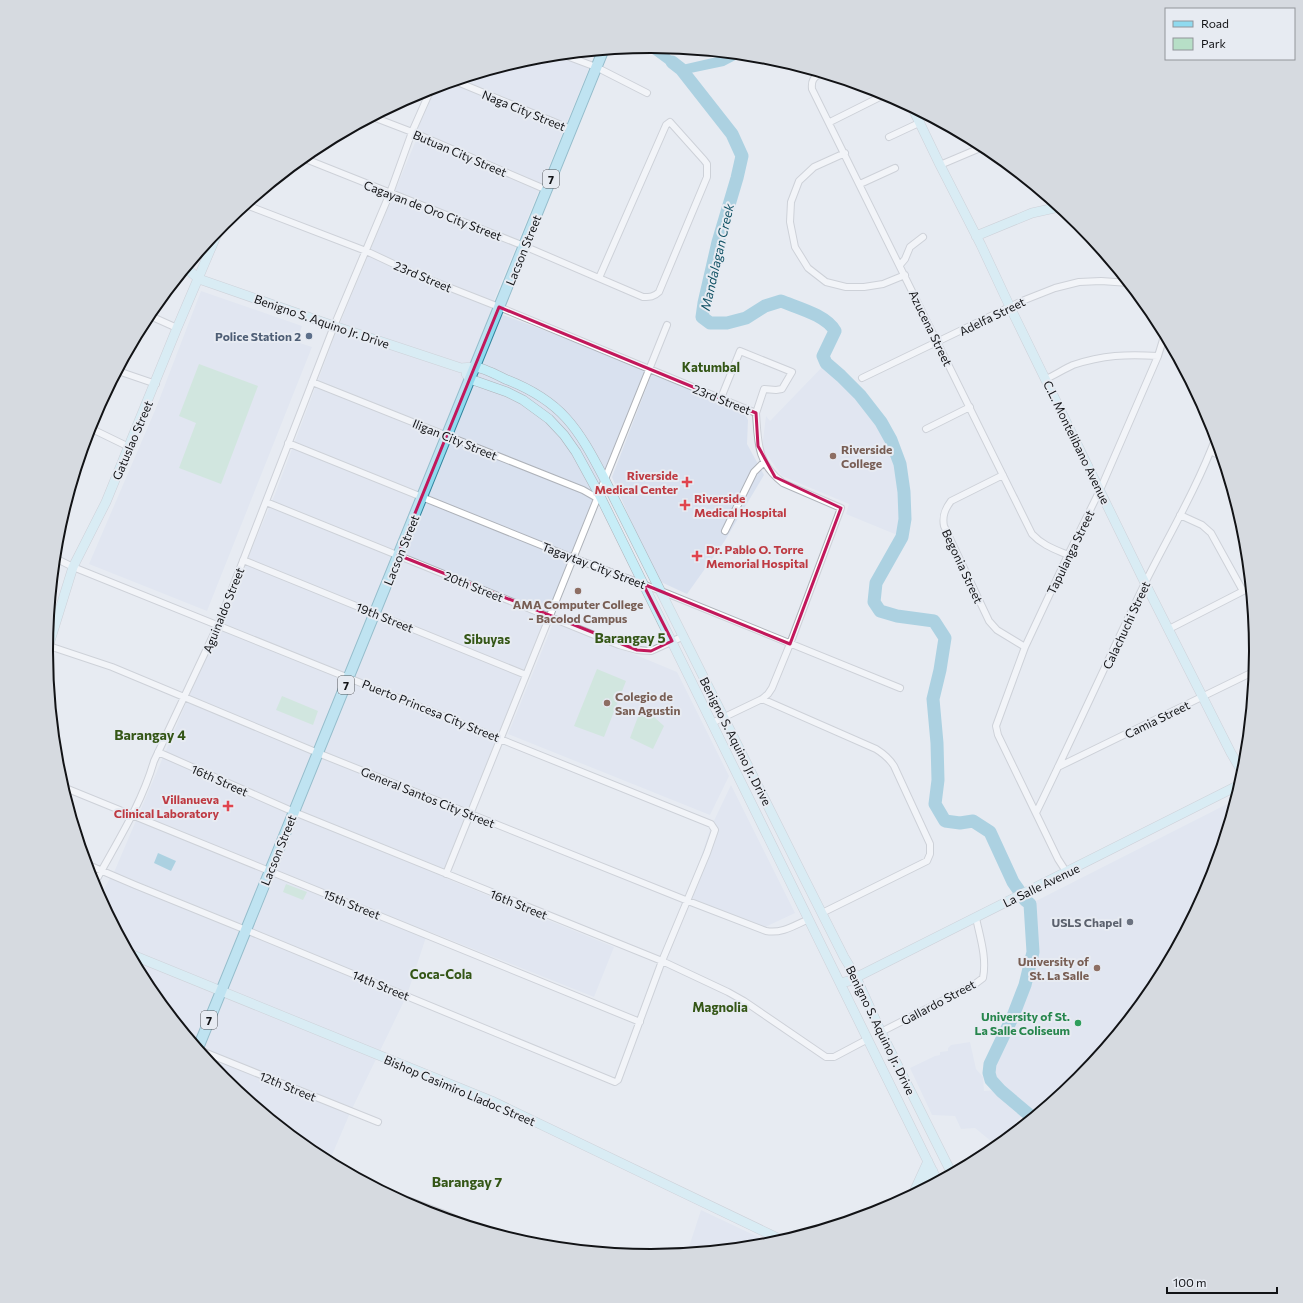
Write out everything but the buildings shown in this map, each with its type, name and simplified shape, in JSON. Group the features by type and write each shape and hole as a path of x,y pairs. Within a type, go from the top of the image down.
{"main road":[{"name":"Lacson Street","path":"200,1044 601,55"}],"street":[{"path":"572,58 596,67 647,93"},
{"name":"Azucena Street","path":"816,76 812,79 812,89 830,122 1032,534 1044,545 1068,555"},
{"name":"Naga City Street","path":"462,84 571,129"},
{"name":"Aguinaldo Street","path":"98,878 133,815 158,752 218,625 334,326 390,193 412,132 428,97"},
{"path":"830,122 878,98"},
{"name":"C.L. Montelibano Avenue","path":"915,115 1145,583 1238,766"},
{"name":"Butuan City Street","path":"379,119 547,190"},
{"name":"Cagayan de Oro City Street","path":"310,161 524,246 643,297 652,297 659,292 707,177 707,164 670,122 666,125 599,278"},
{"path":"889,137 919,123"},
{"path":"940,166 977,150"},
{"path":"845,153 830,158 814,167 799,181 791,202 790,222 795,247 808,268 826,282 846,287 864,287 883,284 905,276"},
{"path":"860,184 895,168"},
{"name":"23rd Street","path":"252,206 366,251 415,274 500,307 649,370 756,413 758,446 764,462 775,477 783,483 841,508 772,688 762,699"},
{"path":"976,236 1032,213 1053,208"},
{"path":"900,266 910,247 923,237"},
{"name":"Gatuslao Street","path":"54,632 73,567 106,502 213,245"},
{"name":"Benigno S. Aquino Jr. Drive","path":"190,271 199,279 334,326 462,368 475,367 532,390 558,409 577,430 605,480 684,636 822,914 856,978 881,1032 950,1170"},
{"name":"Adelfa Street","path":"862,378 1022,301 1055,288 1079,282 1101,281 1122,283"},
{"path":"155,318 177,328"},
{"path":"446,874 667,325"},
{"name":"Tapulanga Street","path":"1036,813 998,735 996,726 1025,647 1100,490 1158,356 1163,341"},
{"path":"721,398 740,351 792,372 782,389 764,389 756,413"},
{"path":"1046,379 1072,366 1101,357 1130,354 1158,356"},
{"path":"462,368 470,379"},
{"path":"122,373 156,384"},
{"name":"Benigno S. Aquino Jr. Drive","path":"470,379 507,392 523,400 549,419 564,435 576,452 744,787 936,1178"},
{"name":"Iligan City Street","path":"312,382 598,496"},
{"path":"926,429 970,407"},
{"path":"96,431 129,447"},
{"name":"Tagaytay City Street","path":"288,444 573,558 661,591 900,688"},
{"name":"Calachuchi Street","path":"1036,813 1145,583 1180,515 1213,445"},
{"path":"1211,451 1216,453"},
{"path":"725,530 754,472 764,462"},
{"name":"Begonia Street","path":"1003,475 951,501 946,507 943,519 944,526 989,621 997,630 1025,647"},
{"name":"20th Street","path":"266,502 637,650 651,651 684,636"},
{"path":"1180,515 1202,525 1211,533 1243,591"},
{"name":"19th Street","path":"243,560 526,675"},
{"name":"Puerto Princesa City Street","path":"60,561 711,824 714,827 714,833 688,901"},
{"path":"1169,629 1247,589"},
{"name":"General Santos City Street","path":"53,651 112,667 318,753 470,814 688,901 773,932 782,931 809,919"},
{"name":"Camia Street","path":"1058,767 1249,674"},
{"path":"712,723 762,699 876,749 883,753 894,766 930,844 930,854 927,861 822,914"},
{"name":"16th Street","path":"158,752 294,812 662,961 744,1001 826,1057 834,1057 868,1039"},
{"path":"744,787 756,781"},
{"name":"La Salle Avenue","path":"840,983 856,978 1234,788"},
{"name":"15th Street","path":"70,790 640,1022"},
{"path":"1036,813 1058,859 1067,873"},
{"name":"14th Street","path":"94,867 612,1081 618,1080 640,1022"},
{"path":"790,880 802,874"},
{"path":"640,1022 662,961 688,901"},
{"name":"Gallardo Street","path":"881,1032 983,978 983,949 976,918"},
{"name":"Bishop Casimiro Lladoc Street","path":"137,957 494,1102 775,1237"},
{"name":"12th Street","path":"209,1053 378,1122"},
{"path":"916,1188 928,1161"},
{"path":"927,1182 933,1171"}],"highlighted area":[{"path":"499,307 756,413 758,446 775,477 841,508 790,644 643,584 672,641 651,651 637,650 398,555"}],"shaded area":[{"path":"570,59 590,66 490,310 649,370 445,878 614,947 594,997 428,931 407,995 350,1113 331,1157 287,1126 257,1101 228,1075 202,1046 177,1016 133,951 103,890 115,870 275,494 335,335 419,133 416,131 432,95 459,85 497,73"},
{"path":"201,291 302,326 297,342 312,347 207,611 89,564 156,408"},
{"name":"Riverside College","path":"826,363 860,395 881,422 891,440 900,464 904,492 905,519 902,537 846,514 849,504 782,476 762,448 766,416 770,421"},
{"name":"Riverside Medical Hospital","path":"652,373 733,405 744,412 748,420 747,444 764,475 724,542 687,594 661,582 640,542 612,477"},
{"name":"Colegio de San Agustin","path":"554,621 677,672 729,776 710,815 508,734"},
{"path":"731,785 795,913 761,929 687,898 711,827"},
{"name":"University of St. La Salle","path":"1231,802 1218,844 1204,881 1170,951 1149,984 1126,1016 1075,1075 1029,1115 1001,1091 991,1080 989,1073 990,1064 1013,1016 1025,985 1033,952 1030,904"},
{"path":"970,1042 976,1069 983,1077 984,1091 997,1090 1023,1114 1011,1129 993,1143 975,1128 961,1129 955,1116 932,1115 910,1068 940,1055 940,1052 948,1051 948,1048 951,1045"},
{"path":"701,1210 762,1239 730,1245 688,1249"}],"green space":[{"path":"199,364 258,386 221,484 179,468 196,423 179,416"},
{"path":"597,669 626,681 604,737 574,726"},
{"path":"282,696 318,711 313,725 276,710"},
{"path":"642,706 664,726 653,749 630,738"},
{"path":"286,884 307,892 303,900 283,892"}],"water":[{"path":"651,53 668,53 682,65 718,57 737,59 724,66 681,75"},
{"path":"158,853 176,861 171,871 154,863"}],"waterway":[{"name":"Mandalagan Creek","path":"672,62 681,69 732,134 742,156 718,242 702,317 710,323 727,323 746,318 765,306 781,301 818,316 831,325 835,331 823,356 826,363 860,395 881,422 891,440 900,464 904,492 905,519 902,537 876,583 874,602 880,611 897,616 934,621 945,638 940,670 933,699 937,743 938,780 935,804 945,821 960,823 973,821 990,832 1013,882 1020,892"},
{"name":"Mandalagan Creek","path":"1025,900 1030,904 1033,952 1025,985 1013,1016 990,1064 989,1073 991,1080 1001,1091 1029,1115"}],"place":[{"name":"Police Station 2","path":"309,336"},
{"name":"Riverside College","path":"833,456"},
{"name":"Riverside Medical Center","path":"687,482"},
{"name":"Riverside Medical Hospital","path":"685,505"},
{"name":"Dr. Pablo O. Torre Memorial Hospital","path":"697,556"},
{"name":"AMA Computer College - Bacolod Campus","path":"578,591"},
{"name":"Colegio de San Agustin","path":"607,703"},
{"name":"Villanueva Clinical Laboratory","path":"228,806"},
{"name":"USLS Chapel","path":"1130,922"},
{"name":"University of St. La Salle","path":"1097,968"},
{"name":"University of St. La Salle Coliseum","path":"1078,1023"}],"district":[{"name":"Katumbal","path":"711,367"},
{"name":"Barangay 5","path":"630,637"},
{"name":"Sibuyas","path":"487,639"},
{"name":"Barangay 4","path":"150,734"},
{"name":"Coca-Cola","path":"441,974"},
{"name":"Magnolia","path":"720,1007"},
{"name":"Barangay 7","path":"467,1181"}]}
